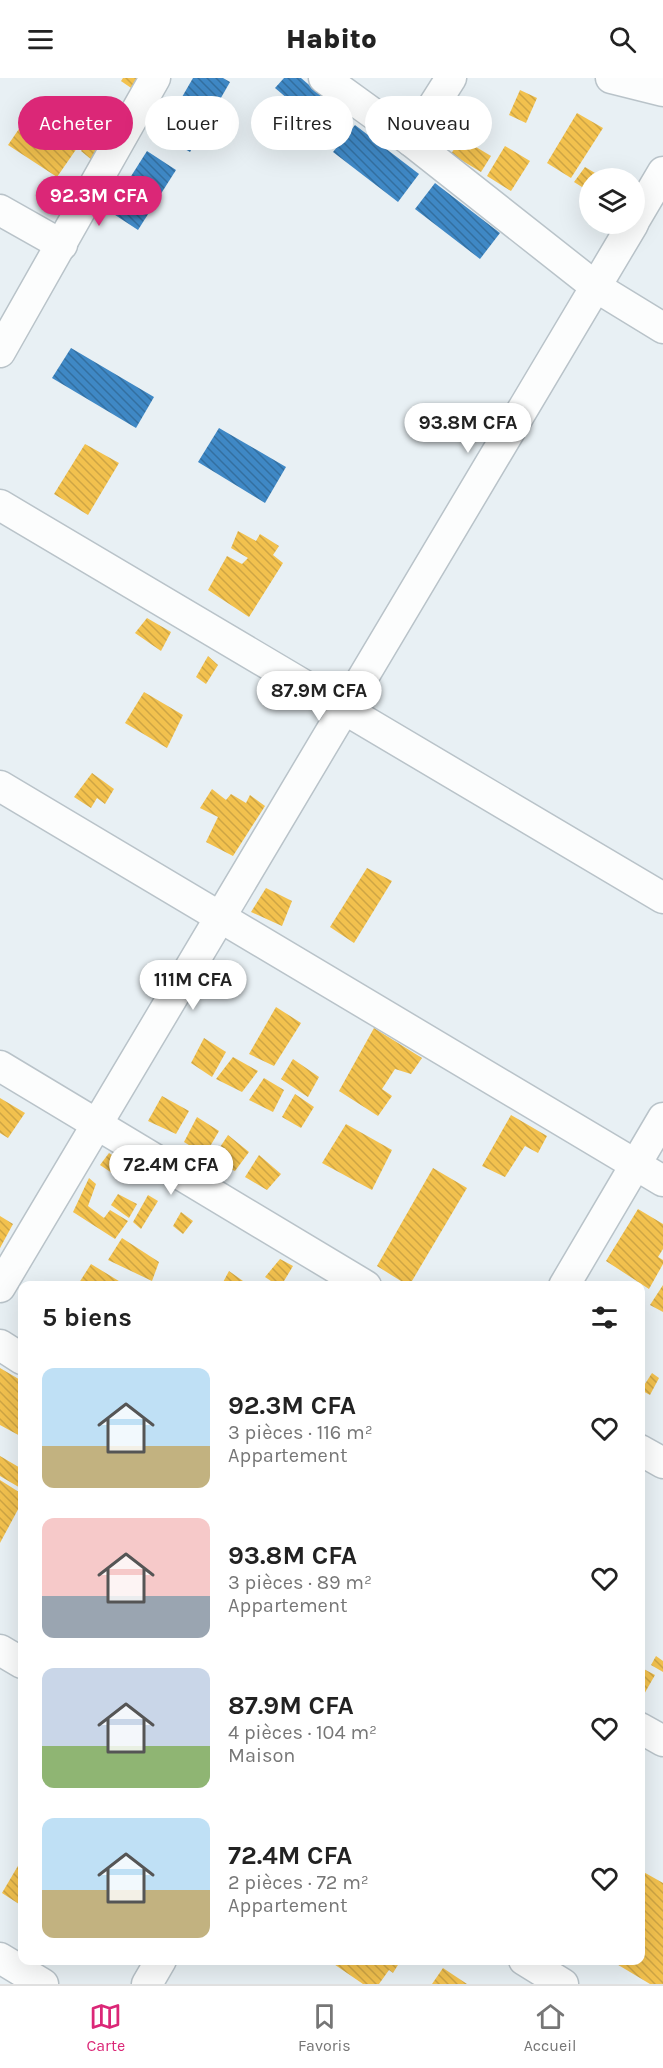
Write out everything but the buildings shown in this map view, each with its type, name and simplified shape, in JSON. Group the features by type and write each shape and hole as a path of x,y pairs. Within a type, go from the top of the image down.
{"street":[{"path":"0,352 155,78"},
{"path":"324,78 365,108"},
{"path":"440,96 451,78"},
{"path":"611,78 663,91"},
{"path":"422,150 596,287 663,328"},
{"path":"645,203 663,172"},
{"path":"0,210 62,244"},
{"path":"0,1287 627,234"},
{"path":"0,505 663,898"},
{"path":"0,786 663,1181"},
{"path":"0,1066 358,1281"},
{"path":"567,1281 663,1118"},
{"path":"0,1345 18,1356"},
{"path":"645,1453 663,1463"},
{"path":"0,1650 18,1661"},
{"path":"645,1731 663,1742"},
{"path":"0,1958 43,1984"},
{"path":"147,1984 158,1965"},
{"path":"532,1965 563,1984"}]}
